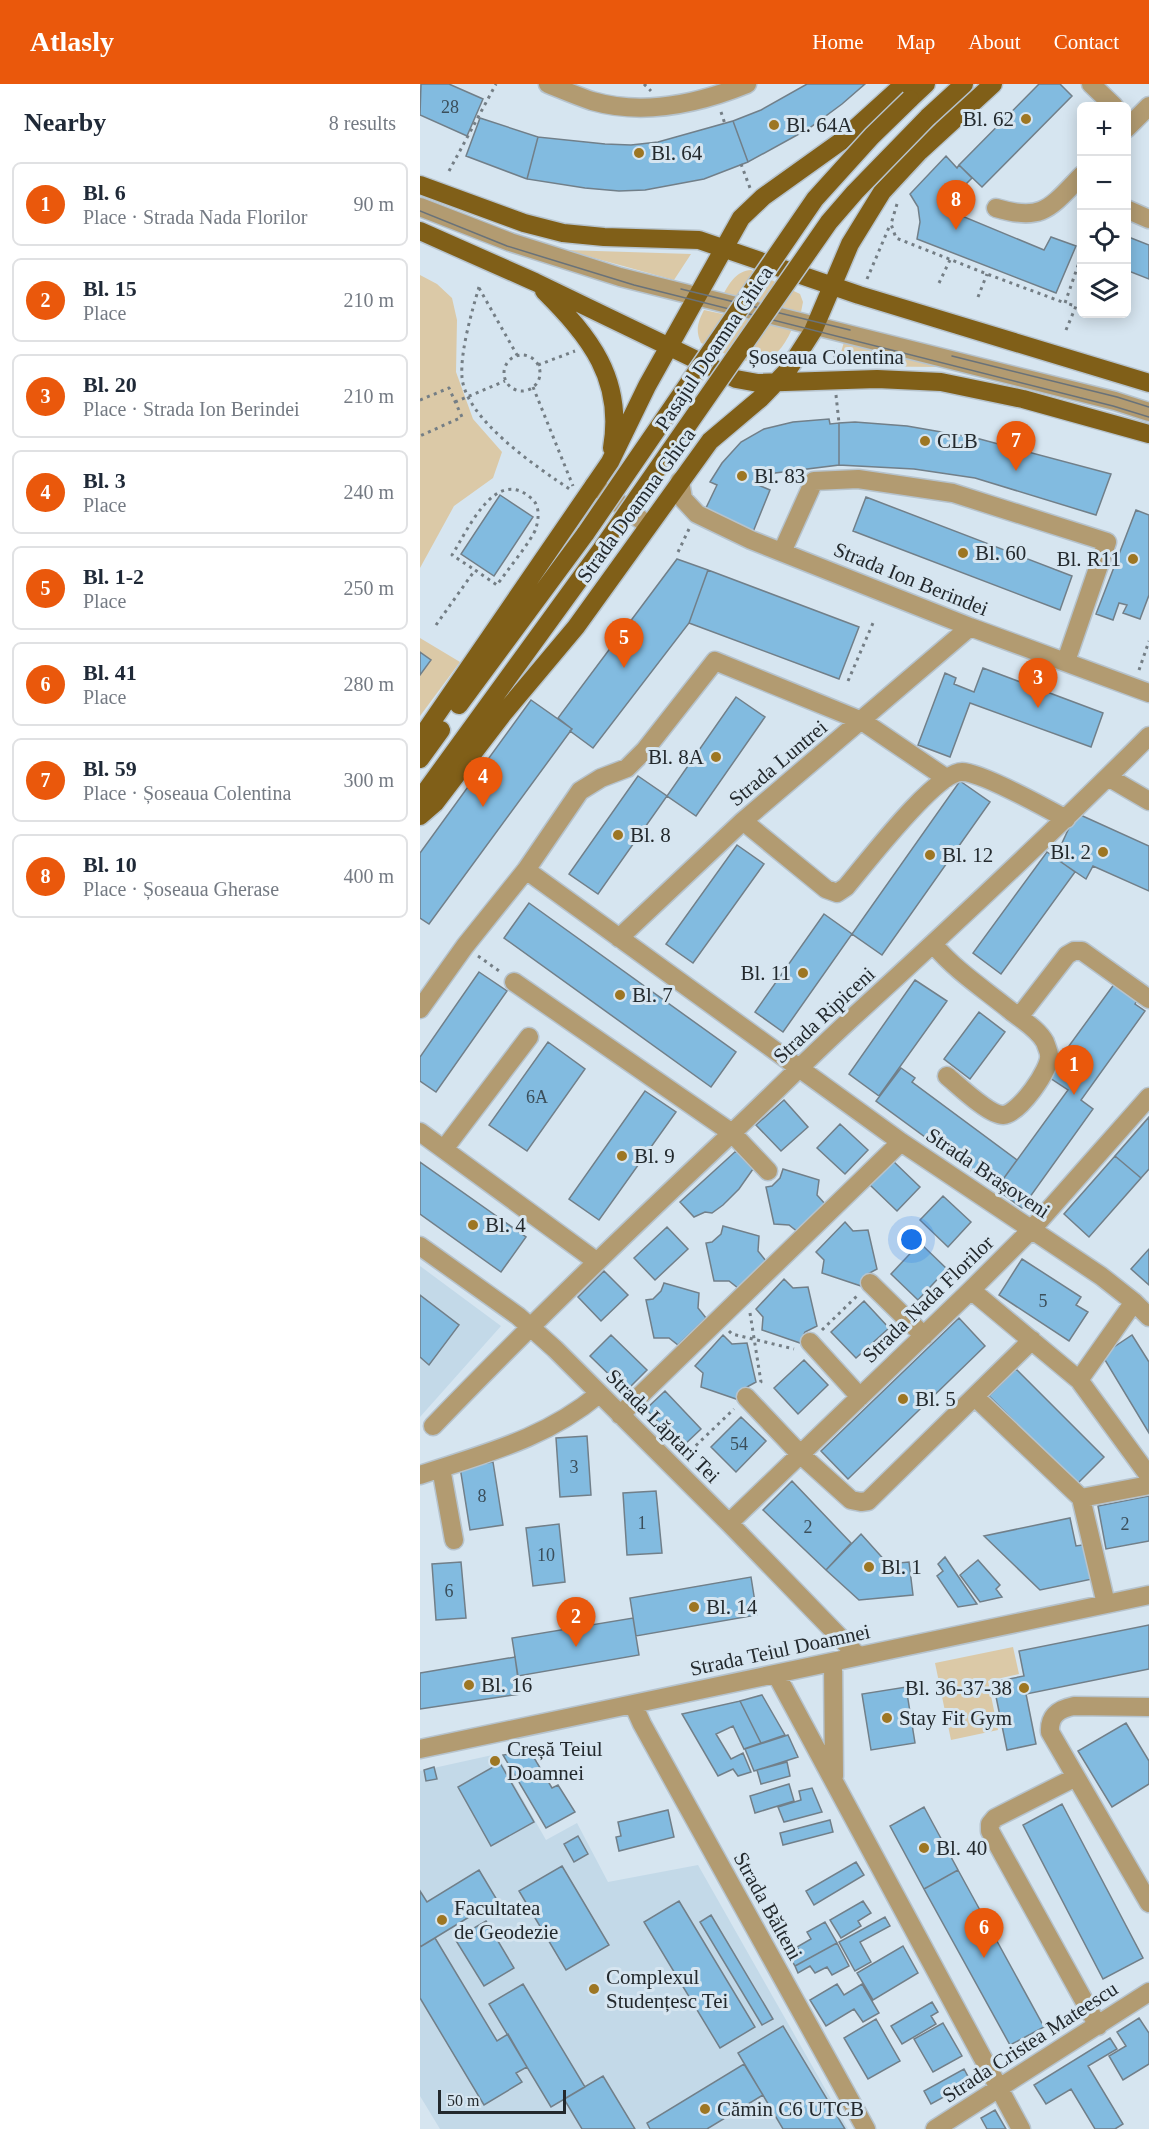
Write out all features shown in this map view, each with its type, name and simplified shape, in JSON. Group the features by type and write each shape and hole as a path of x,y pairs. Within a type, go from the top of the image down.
{"main road":[{"name":"Pasajul Doamna Ghica","path":"420,759 586,533 815,200 907,91 926,84"},
{"name":"Pasajul Doamna Ghica","path":"420,799 603,547 829,222 928,117 964,84"},
{"name":"Strada Doamna Ghica","path":"420,816 435,803 503,714 576,627 714,435 778,383 798,356 815,326 850,244 882,192 929,143 993,84"},
{"name":"Strada Doamna Ghica","path":"420,739 610,462 668,347 738,223 750,208 840,142 889,98 907,91"},
{"path":"420,184 542,228 604,237 699,240 859,295 1149,383"},
{"name":"Șoseaua Colentina","path":"420,231 535,282 736,379 758,383 909,379 966,386 1023,399 1149,434"},
{"path":"535,282 590,341 609,380 615,421 610,462"}],"street":[{"path":"548,84 593,101 648,108 667,107 704,99 747,84"},
{"path":"1091,84 1110,102"},
{"path":"889,98 929,143"},
{"path":"1131,121 1149,106"},
{"path":"996,208 1025,215 1037,214 1077,185"},
{"path":"420,207 510,242 620,277 1115,401 1149,412"},
{"path":"1128,210 1149,219"},
{"path":"782,552 814,481 858,479 953,493 1107,542 1066,661"},
{"path":"680,481 683,499 697,514"},
{"path":"594,485 648,525"},
{"name":"Strada Ion Berindei","path":"697,514 782,552 970,627 1141,690"},
{"name":"Strada Luntrei","path":"619,938 743,821 970,627"},
{"path":"420,1009 465,946 526,870 580,791 601,778 627,768 645,750 715,662 862,721 946,778"},
{"name":"Strada Ripiceni","path":"434,1426 596,1261 934,945 1149,736"},
{"path":"743,821 826,889 837,893 846,887 903,818 946,778 960,772 974,773 1066,819"},
{"path":"1108,777 1149,801"},
{"path":"526,870 799,1069"},
{"path":"934,945 960,972 1019,1017 1044,1041 1050,1056 1045,1070 1014,1111 1003,1115 988,1109 947,1076"},
{"path":"1019,1017 1067,954 1074,951 1082,951 1149,999"},
{"path":"514,982 732,1133 768,1171"},
{"path":"444,1149 529,1037"},
{"name":"Strada Brașoveni","path":"799,1069 901,1142 1101,1276 1149,1317"},
{"name":"Strada Nada Florilor","path":"729,1523 1032,1229 1149,1097"},
{"path":"420,1132 596,1261"},
{"path":"620,1415 901,1142"},
{"name":"Strada Lăptari Tei","path":"420,1246 531,1327 729,1523 858,1656"},
{"path":"870,1283 924,1336"},
{"path":"971,1290 1078,1380 1149,1476"},
{"path":"1078,1380 1134,1302"},
{"path":"746,1397 800,1454 851,1500 867,1501 1032,1340"},
{"path":"810,1342 860,1397"},
{"path":"420,1475 569,1425 599,1394"},
{"path":"975,1397 1081,1497 1106,1604"},
{"path":"441,1467 454,1540"},
{"path":"1081,1497 1149,1485"},
{"name":"Strada Teiul Doamnei","path":"420,1749 1149,1595"},
{"path":"833,1662 834,1781"},
{"path":"776,1674 1021,2129"},
{"name":"Strada Bălteni","path":"633,1704 866,2129"},
{"path":"1149,1707 1074,1706 1063,1708 1053,1715 1050,1723 1050,1732 1149,1903"},
{"path":"1076,1777 995,1818 990,1824 990,1831 1098,2026"},
{"name":"Strada Cristea Mateescu","path":"935,2129 1149,1992"}],"path":[{"path":"450,171 496,84"},
{"path":"741,164 751,189"},
{"path":"859,295 878,256 899,200"},
{"path":"891,224 896,238 1076,306 1066,330"},
{"path":"939,283 950,260"},
{"path":"1065,303 1079,264"},
{"path":"978,297 987,274"},
{"path":"517,355 478,287 471,315 462,376 468,397 478,412 520,455 576,494 533,387"},
{"path":"839,423 834,349 840,332"},
{"path":"538,365 580,349"},
{"path":"527,355 538,365 540,377 533,387 527,390 514,390 505,381 505,365 512,357 527,355"},
{"path":"455,402 505,381"},
{"path":"420,400 449,388 462,417 420,436"},
{"path":"517,489 532,499 538,509 536,530 497,585 475,570 452,555 488,499 500,490 517,489"},
{"path":"678,552 697,514"},
{"path":"436,625 475,570"},
{"path":"849,681 873,622"},
{"path":"1141,690 1149,641"},
{"path":"465,946 514,982"},
{"path":"720,1320 732,1334 801,1351 870,1283"}],"shaded area":[{"path":"565,250 691,254 674,280"},
{"path":"751,270 800,294 803,302 801,312 724,293 731,281 738,275"},
{"path":"420,275 437,284 452,298 457,320 456,372 473,419 502,452 493,478 454,506 420,568"},
{"path":"704,310 792,329 774,356 764,361 741,360 701,343 698,326"},
{"path":"844,342 939,367 837,366"},
{"path":"420,638 460,662 420,716"},
{"path":"420,1266 501,1326 420,1417"},
{"path":"1013,1647 1019,1674 988,1681 998,1730 951,1740 935,1663"},
{"name":"Complexul Studențesc Tei","path":"497,1754 546,1840 577,1823 608,1882 698,1865 848,2129 440,2129 420,2096 420,1771"}],"building":[{"path":"421,84 449,84 483,99 467,136 420,115"},
{"name":"Bl. 64A","path":"807,84 865,84 808,129 748,162 733,121 761,110"},
{"name":"Bl. 62","path":"1039,84 1060,84 1072,96 982,187 959,165"},
{"path":"480,118 538,137 527,179 466,156"},
{"name":"Bl. 64","path":"733,121 748,162 704,179 645,190 619,191 527,179 538,137 631,145 658,142"},
{"path":"946,156 957,168 959,165 972,178 953,197 957,214 1044,250 1051,237 1076,246 1056,293 917,239 920,222 918,207 910,194"},
{"path":"1131,238 1149,245 1149,279 1131,272"},
{"name":"Bl. 83","path":"829,419 830,424 839,423 839,465 775,473 765,479 758,485 770,490 753,532 705,510 717,485 710,482 722,463 741,442 764,429 793,422"},
{"path":"839,423 907,426 976,438 1111,474 1096,515 975,478 914,469 839,465"},
{"path":"500,495 533,517 494,576 461,554"},
{"name":"Bl. 60","path":"866,497 1072,576 1060,610 853,531"},
{"name":"Bl. R11","path":"1136,510 1149,515 1149,595 1140,619 1123,613 1127,605 1119,603 1113,620 1096,614"},
{"path":"677,559 708,570 689,623 593,748 570,731 572,729 558,718"},
{"path":"708,570 859,627 839,679 689,623"},
{"path":"420,652 431,660 420,675"},
{"path":"983,668 1103,713 1091,747 970,703 950,757 918,745 945,673 956,678 954,684 974,692"},
{"name":"Bl. 8A","path":"736,697 765,717 696,816 667,796"},
{"path":"531,700 572,729 429,924 420,918 420,853"},
{"name":"Bl. 8","path":"638,776 667,796 598,894 569,874"},
{"name":"Bl. 12","path":"960,781 990,802 882,955 852,934"},
{"name":"Bl. 2","path":"1076,813 1149,846 1149,891 1093,866 1086,879 1055,858"},
{"path":"737,845 764,864 693,963 666,944"},
{"path":"1047,852 1075,872 1001,974 973,953"},
{"name":"Bl. 7","path":"529,903 736,1052 711,1087 504,938"},
{"name":"Bl. 11","path":"824,914 852,934 783,1032 755,1012"},
{"path":"479,972 507,991 436,1092 420,1081 420,1057"},
{"path":"915,980 947,1001 879,1096 849,1074"},
{"path":"1115,983 1139,997 1135,1004 1145,1011 1081,1100 1093,1109 1022,1208 996,1189 1068,1090 1047,1076"},
{"path":"979,1012 1005,1032 970,1079 944,1059"},
{"path":"548,1042 585,1069 527,1151 489,1125"},
{"path":"901,1068 915,1078 912,1082 1017,1160 996,1189 876,1101"},
{"name":"Bl. 9","path":"645,1091 676,1112 599,1220 569,1199"},
{"path":"784,1100 808,1127 781,1151 756,1125"},
{"path":"1149,1117 1149,1169 1141,1178 1115,1156"},
{"path":"840,1124 868,1150 845,1174 817,1148"},
{"path":"736,1151 753,1169 739,1189 723,1205 712,1213 705,1212 694,1217 680,1202"},
{"path":"1115,1156 1141,1178 1089,1237 1064,1214"},
{"path":"893,1161 920,1187 897,1211 870,1185"},
{"name":"Bl. 4","path":"420,1162 526,1237 501,1272 420,1214"},
{"path":"783,1169 819,1180 817,1195 826,1205 798,1232 789,1225 774,1224 766,1187 772,1186 780,1178"},
{"path":"943,1196 971,1222 948,1247 920,1220"},
{"path":"845,1222 853,1231 868,1230 877,1269 866,1275 861,1286 822,1273 824,1260 816,1252"},
{"path":"723,1226 759,1236 758,1251 766,1261 738,1288 729,1281 714,1281 706,1243 712,1242 721,1234"},
{"path":"667,1227 688,1249 655,1280 634,1258"},
{"path":"920,1243 947,1269 918,1300 891,1274"},
{"path":"1149,1249 1149,1285 1131,1269"},
{"path":"1022,1259 1081,1297 1076,1305 1088,1312 1069,1341 999,1295"},
{"path":"604,1271 628,1295 601,1321 578,1297"},
{"path":"784,1279 793,1288 808,1287 817,1326 805,1332 800,1343 762,1330 763,1317 756,1309"},
{"path":"664,1283 699,1293 698,1308 706,1318 678,1345 669,1338 654,1338 646,1300 653,1299 661,1291"},
{"path":"420,1295 459,1325 429,1365 420,1357"},
{"path":"864,1301 889,1328 856,1358 831,1332"},
{"name":"Bl. 5","path":"959,1318 985,1346 848,1479 821,1451"},
{"path":"611,1335 647,1370 626,1391 590,1356"},
{"path":"723,1335 732,1344 747,1343 756,1382 745,1388 739,1400 701,1387 703,1373 695,1366"},
{"path":"1132,1335 1149,1362 1149,1433 1102,1355"},
{"path":"804,1360 828,1385 798,1414 774,1388"},
{"path":"1016,1369 1104,1457 1077,1484 989,1396"},
{"path":"665,1391 701,1429 682,1447 646,1409"},
{"path":"741,1417 766,1441 736,1472 711,1447"},
{"path":"587,1436 591,1495 560,1497 556,1438"},
{"path":"493,1462 503,1525 470,1530 460,1467"},
{"path":"792,1481 851,1543 826,1570 763,1510"},
{"path":"656,1491 662,1553 627,1555 623,1493"},
{"path":"1149,1496 1149,1541 1106,1549 1098,1506"},
{"path":"1070,1518 1076,1546 1089,1544 1097,1578 1040,1590 984,1536"},
{"path":"559,1524 565,1582 533,1586 526,1528"},
{"name":"Bl. 1","path":"861,1534 888,1564 909,1562 913,1595 859,1600 826,1570"},
{"path":"945,1557 977,1604 958,1607 937,1576 943,1571 938,1564"},
{"path":"978,1560 1000,1585 996,1589 1002,1597 980,1602 960,1575"},
{"path":"461,1562 466,1618 436,1620 432,1564"},
{"name":"Bl. 14","path":"751,1577 757,1615 636,1636 630,1598"},
{"path":"633,1618 639,1655 518,1676 512,1638"},
{"name":"Bl. 36-37-38","path":"1149,1625 1149,1669 1026,1694 1036,1744 1007,1750 993,1682 1024,1676 1019,1651"},
{"name":"Bl. 16","path":"515,1657 520,1694 420,1709 420,1673"},
{"path":"906,1687 915,1743 871,1750 862,1694"},
{"path":"762,1695 785,1735 761,1743 740,1701"},
{"path":"740,1701 761,1743 744,1749 733,1726 716,1734 731,1759 743,1753 751,1772 738,1776 733,1769 718,1776 682,1714"},
{"path":"1126,1723 1149,1761 1149,1784 1112,1807 1078,1751"},
{"path":"788,1735 798,1757 754,1771 745,1749"},
{"path":"530,1751 552,1788 558,1785 575,1812 546,1828 503,1755"},
{"path":"787,1762 790,1776 761,1784 757,1770"},
{"path":"500,1763 534,1822 491,1846 458,1787"},
{"path":"434,1767 437,1779 426,1781 424,1770"},
{"path":"789,1784 794,1801 755,1813 750,1796"},
{"path":"812,1788 822,1812 784,1822 778,1807 801,1800 799,1791"},
{"path":"1062,1804 1143,1958 1103,1979 1023,1825"},
{"name":"Bl. 40","path":"924,1807 958,1870 924,1889 890,1826"},
{"path":"668,1810 674,1837 619,1851 616,1837 621,1836 618,1822"},
{"path":"830,1820 833,1832 783,1845 780,1833"},
{"path":"578,1836 588,1854 574,1862 564,1844"},
{"path":"856,1862 864,1875 814,1905 806,1891"},
{"path":"562,1866 609,1945 566,1970 519,1891"},
{"name":"Facultatea de Geodezie","path":"479,1870 497,1900 420,1947 420,1891 427,1902"},
{"path":"958,1870 1044,2027 1010,2045 924,1889"},
{"path":"679,1901 755,2027 720,2048 644,1922"},
{"path":"863,1901 871,1913 858,1921 861,1926 841,1938 830,1920"},
{"path":"711,1915 773,2019 762,2025 700,1922"},
{"path":"885,1917 890,1926 860,1942 871,1962 855,1971 839,1942"},
{"path":"486,1921 514,1968 484,1986 455,1939"},
{"path":"825,1922 837,1943 795,1966 789,1956 799,1950 797,1947 811,1939 807,1932"},
{"path":"435,1938 497,2041 508,2034 527,2067 516,2073 522,2082 484,2105 420,1998 420,1947"},
{"path":"837,1943 849,1966 832,1975 827,1967 815,1973 810,1966 798,1973 795,1966"},
{"path":"903,1946 918,1973 873,2000 857,1973"},
{"path":"523,1984 585,2087 551,2107 489,2004"},
{"path":"837,1984 844,1995 862,1984 879,2013 863,2022 854,2009 826,2026 810,2000"},
{"path":"932,2002 938,2012 931,2016 936,2024 902,2044 891,2026"},
{"path":"1139,2018 1149,2033 1149,2064 1123,2080 1109,2056 1126,2046 1117,2032"},
{"path":"876,2019 900,2061 868,2079 844,2038"},
{"path":"943,2023 962,2056 933,2072 914,2039"},
{"path":"783,2026 845,2129 783,2129 738,2053"},
{"path":"1110,2038 1117,2049 1088,2066 1123,2124 1115,2129 1095,2129 1071,2089 1046,2104 1034,2085"},
{"name":"Cămin C6 UTCB","path":"744,2064 763,2095 707,2129 650,2129 647,2123"},
{"path":"964,2069 971,2082 931,2104 924,2091"},
{"path":"603,2076 635,2129 582,2129 564,2099"},
{"path":"995,2110 1006,2129 987,2129 981,2118"}],"tram line":[{"path":"420,211 507,246 634,285 1149,417"},
{"path":"681,289 850,330"},
{"path":"952,356 1149,407"}],"place":[{"name":"Bl. 62","path":"1026,119"},
{"name":"Bl. 64A","path":"774,125"},
{"name":"Bl. 64","path":"639,153"},
{"name":"Bl. 10","path":"956,230"},
{"name":"CLB","path":"925,441"},
{"name":"Bl. 59","path":"1016,471"},
{"name":"Bl. 83","path":"742,476"},
{"name":"Bl. 60","path":"963,553"},
{"name":"Bl. R11","path":"1133,559"},
{"name":"Bl. 1-2","path":"624,668"},
{"name":"Bl. 20","path":"1038,708"},
{"name":"Bl. 8A","path":"716,757"},
{"name":"Bl. 3","path":"483,807"},
{"name":"Bl. 8","path":"618,835"},
{"name":"Bl. 2","path":"1103,852"},
{"name":"Bl. 12","path":"930,855"},
{"name":"Bl. 11","path":"803,973"},
{"name":"Bl. 7","path":"620,995"},
{"name":"Bl. 6","path":"1074,1095"},
{"name":"Bl. 9","path":"622,1156"},
{"name":"Bl. 4","path":"473,1225"},
{"name":"Bl. 5","path":"903,1399"},
{"name":"Bl. 1","path":"869,1567"},
{"name":"Bl. 14","path":"694,1607"},
{"name":"Bl. 15","path":"576,1647"},
{"name":"Bl. 16","path":"469,1685"},
{"name":"Bl. 36-37-38","path":"1024,1688"},
{"name":"Stay Fit Gym","path":"887,1718"},
{"name":"Creșă Teiul Doamnei","path":"495,1761"},
{"name":"Bl. 40","path":"924,1848"},
{"name":"Facultatea de Geodezie","path":"442,1920"},
{"name":"Bl. 41","path":"984,1958"},
{"name":"Complexul Studențesc Tei","path":"594,1989"},
{"name":"Cămin C6 UTCB","path":"705,2109"}]}
